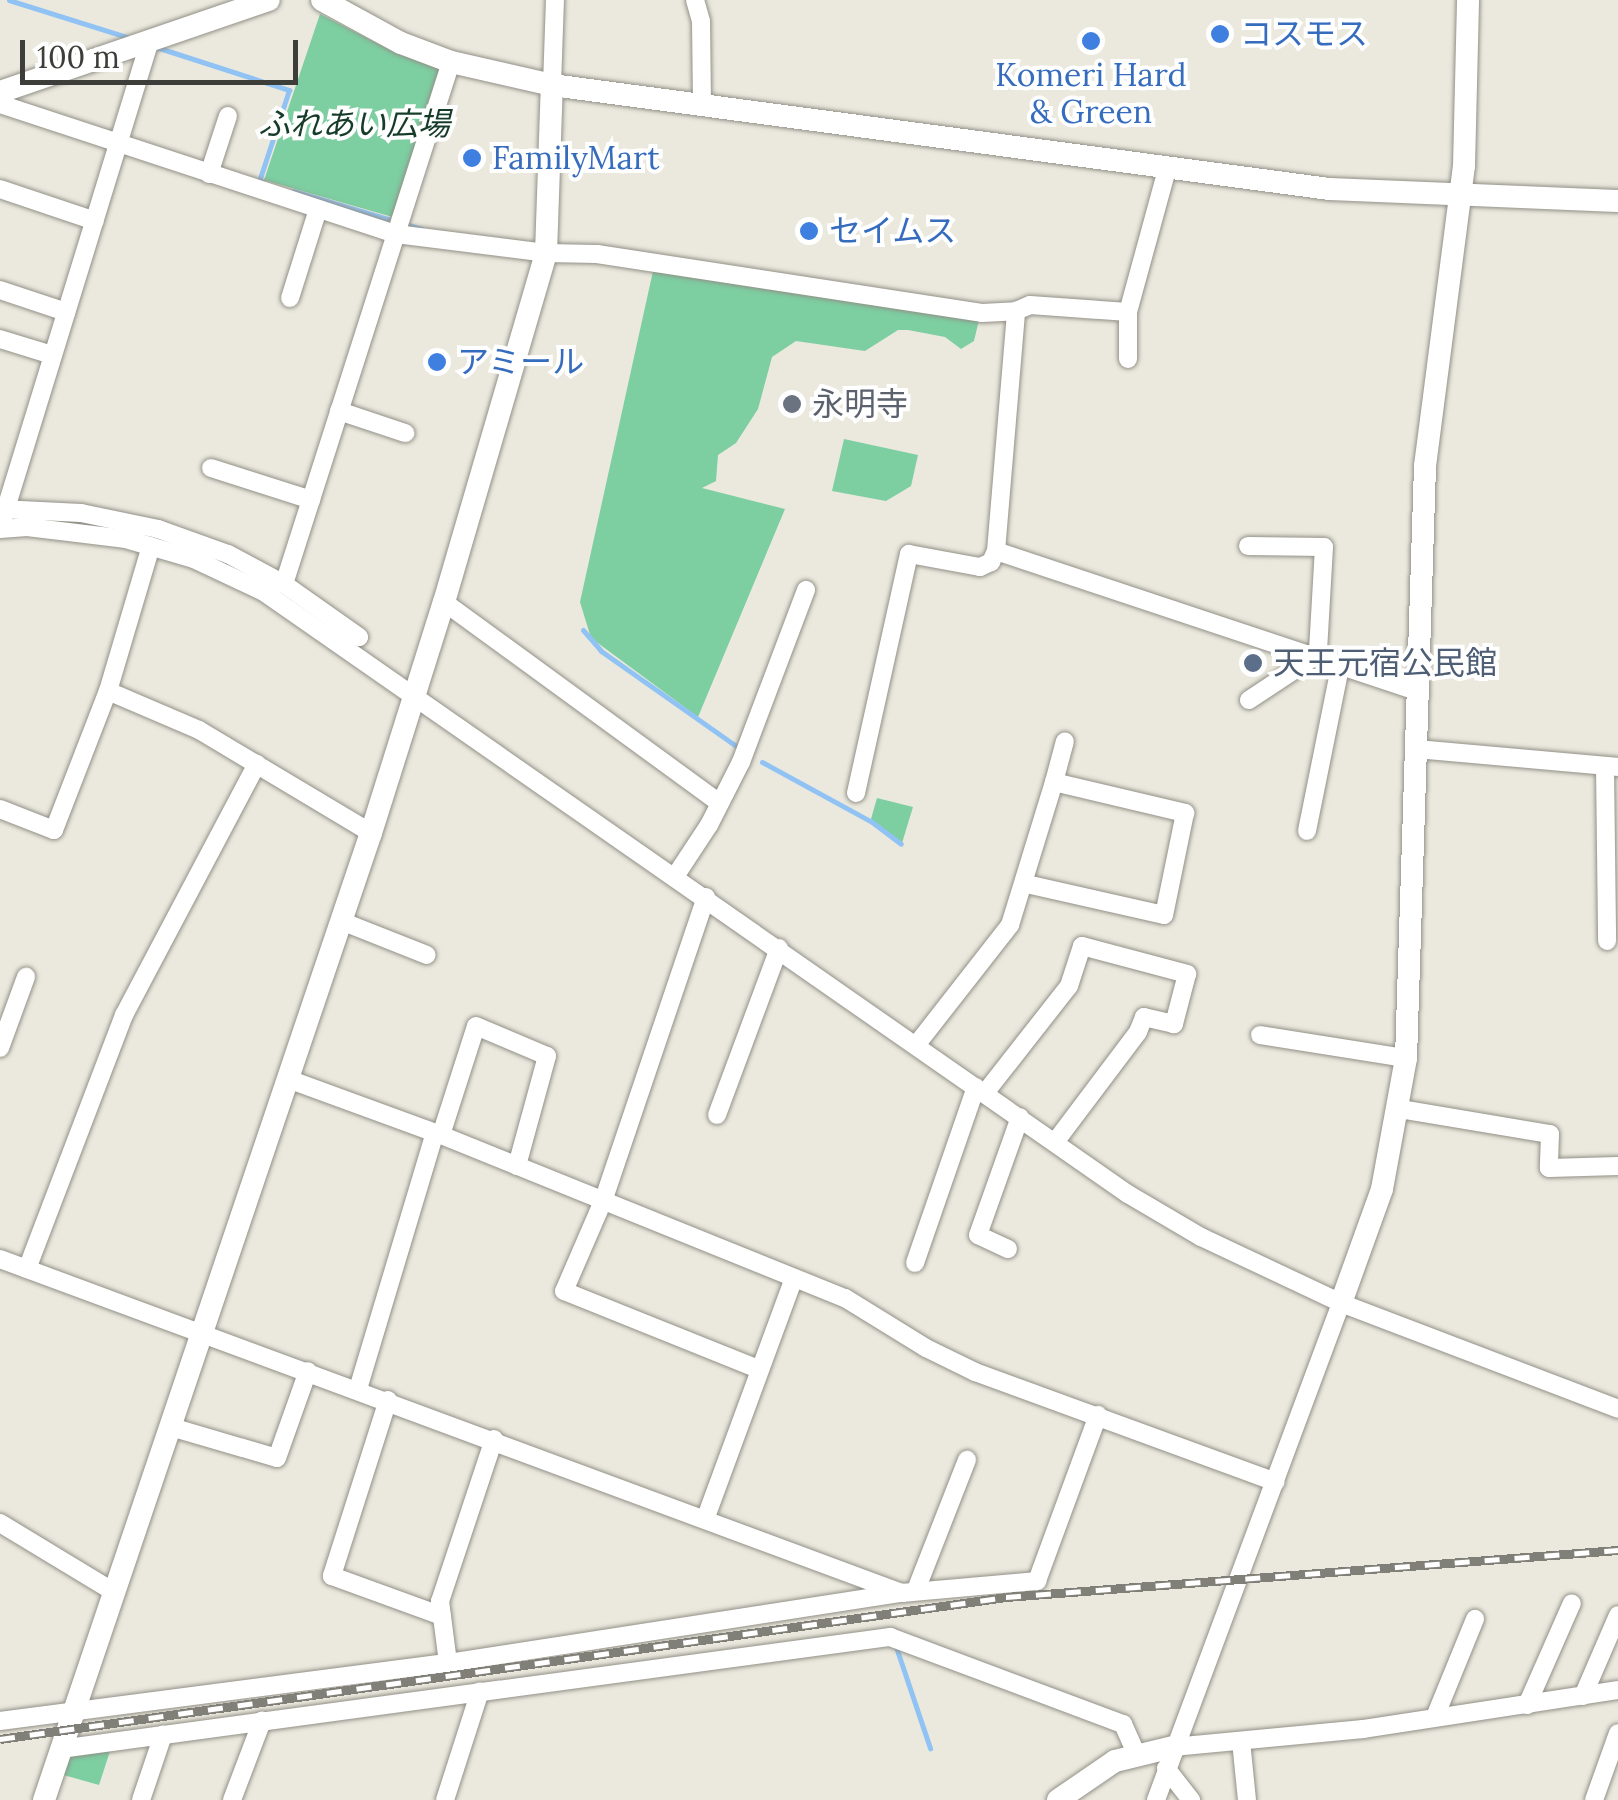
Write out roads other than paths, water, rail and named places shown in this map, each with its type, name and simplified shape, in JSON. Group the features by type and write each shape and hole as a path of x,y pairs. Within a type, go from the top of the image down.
{"street":[{"path":"0,92 269,0"},
{"path":"322,0 401,43 451,62 552,85 1329,189 1618,201"},
{"path":"44,1800 416,694 546,253 555,0"},
{"path":"695,0 701,21 702,105"},
{"path":"1156,1800 1382,1189 1400,1109 1406,1058 1425,466 1469,104 1468,0"},
{"path":"150,41 2,509 1,531 27,527 151,546 264,592 676,875 1128,1194 1201,1237 1341,1303 1618,1409"},
{"path":"284,584 451,62"},
{"path":"0,104 396,234 546,253 596,254 982,313 1016,311 1030,305 1128,312"},
{"path":"209,174 228,116"},
{"path":"1128,359 1128,312 1168,166"},
{"path":"0,189 95,222"},
{"path":"290,298 318,209"},
{"path":"0,290 66,312"},
{"path":"856,794 909,554 980,568 991,562 996,551 1016,311"},
{"path":"0,339 52,356"},
{"path":"339,411 405,433"},
{"path":"211,468 311,500"},
{"path":"2,509 81,513 158,529 228,554 284,584 358,637"},
{"path":"0,809 54,830 108,690 151,546"},
{"path":"1248,546 1324,547 1320,640 1314,657 1249,700"},
{"path":"996,551 1420,692"},
{"path":"676,875 720,803 763,712 806,590"},
{"path":"444,602 720,803"},
{"path":"1306,831 1340,668"},
{"path":"108,690 199,730 370,833"},
{"path":"917,1044 1010,925 1026,884 1065,741"},
{"path":"1417,749 1612,767 1607,941"},
{"path":"27,1269 124,1015 257,764"},
{"path":"1026,884 1164,915 1185,813 1054,782"},
{"path":"706,897 603,1200 564,1291 758,1368"},
{"path":"341,920 427,955"},
{"path":"915,1263 981,1090 1069,986 1082,946 1187,974 1174,1024 1144,1017 1138,1032 1054,1142"},
{"path":"717,1115 779,948"},
{"path":"0,1048 26,977"},
{"path":"358,1389 476,1026 546,1056 517,1166"},
{"path":"1260,1034 1406,1058"},
{"path":"288,1079 438,1134 845,1298 926,1348 974,1372 1275,1482"},
{"path":"1400,1109 1550,1134 1549,1168 1618,1166"},
{"path":"1008,1249 978,1236 1020,1117"},
{"path":"0,1259 909,1592"},
{"path":"706,1517 793,1280"},
{"path":"170,1426 276,1458 308,1371"},
{"path":"388,1400 332,1576 442,1616"},
{"path":"0,1721 448,1663 909,1592 1036,1581 1098,1416"},
{"path":"448,1663 440,1601 494,1439"},
{"path":"909,1592 967,1460"},
{"path":"0,1523 114,1592"},
{"path":"1527,1705 1572,1603"},
{"path":"1583,1696 1618,1615"},
{"path":"1435,1717 1475,1618"},
{"path":"60,1749 890,1637 1123,1724 1136,1753"},
{"path":"1058,1800 1115,1760 1136,1753 1169,1758 1241,1742 1618,1690"},
{"path":"445,1800 480,1691"},
{"path":"232,1800 262,1721"},
{"path":"1594,1800 1618,1733"},
{"path":"141,1800 163,1734"},
{"path":"1241,1742 1247,1800"},
{"path":"1169,1758 1191,1800"}],"waterway":[{"path":"9,0 126,37"},
{"path":"159,48 289,90 259,181 263,182"},
{"path":"293,191 422,229"},
{"path":"583,630 601,651 739,748"},
{"path":"762,762 872,822 901,844"},
{"path":"896,1647 930,1748"}],"railway":[{"path":"0,1739 1006,1597 1618,1550"}],"place":[{"name":"コスモス","path":"1220,34"},
{"name":"Komeri Hard & Green","path":"1091,41"},
{"name":"FamilyMart","path":"472,158"},
{"name":"セイムス","path":"809,231"},
{"name":"アミール","path":"437,362"},
{"name":"永明寺","path":"792,404"},
{"name":"天王元宿公民館","path":"1253,663"}],"park label":[{"name":"ふれあい広場","path":"354,124"}]}
